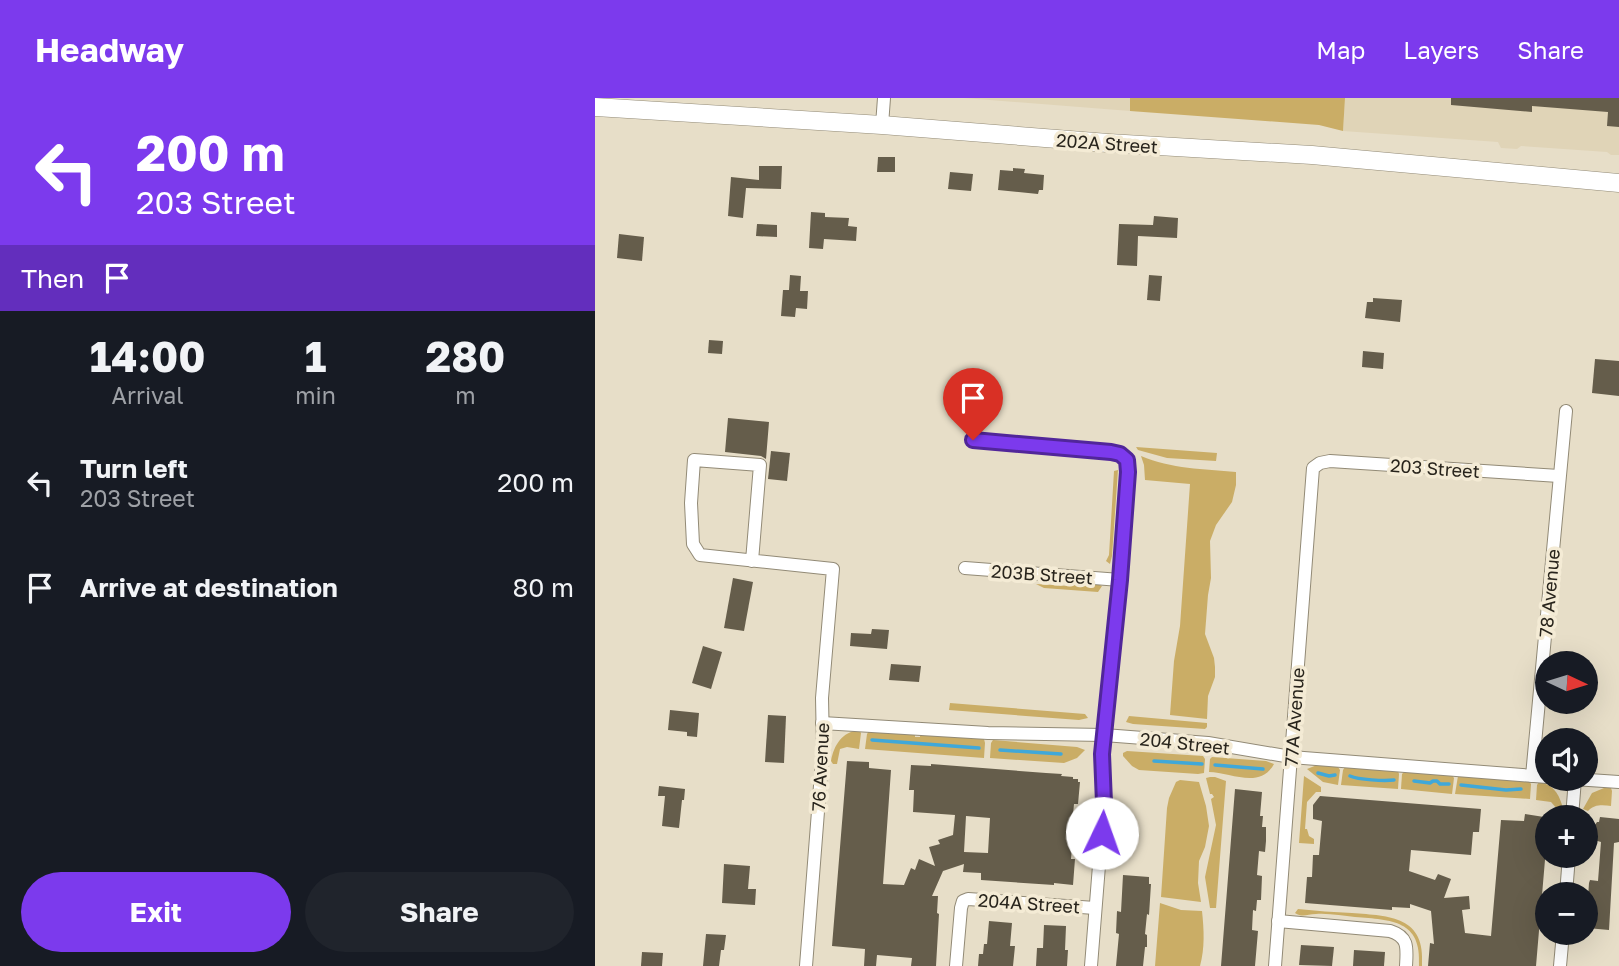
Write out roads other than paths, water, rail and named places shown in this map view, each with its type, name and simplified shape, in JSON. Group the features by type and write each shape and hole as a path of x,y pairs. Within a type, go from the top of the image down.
{"main road":[{"name":"202A Street","path":"595,107 1312,155 1619,183"}],"street":[{"path":"882,125 884,98"},
{"name":"78 Avenue","path":"1532,776 1566,411"},
{"path":"973,440 1111,452 1120,454 1127,460 1120,580 1102,760 1104,803 1091,966"},
{"path":"694,460 760,465 752,561 700,555 693,544 691,503 694,460"},
{"name":"203 Street","path":"1313,468 1330,461 1559,476"},
{"name":"77A Avenue","path":"1275,966 1313,468"},
{"name":"76 Avenue","path":"752,561 833,569 822,698 823,747 806,966"},
{"name":"203B Street","path":"965,568 1120,580"},
{"name":"204 Street","path":"822,723 988,733 1104,735 1208,743 1291,757 1535,776"},
{"path":"1598,781 1619,782"},
{"name":"204A Street","path":"955,966 963,901 979,899 1095,908"},
{"path":"1278,921 1389,932 1402,938 1407,950 1406,966"},
{"path":"1560,966 1562,945"}],"waterway":[{"path":"872,740 979,748"},
{"path":"1000,750 1061,754"},
{"path":"1154,761 1202,764"},
{"path":"1215,765 1263,769"},
{"path":"1318,773 1335,775"},
{"path":"1350,776 1394,780"},
{"path":"1414,781 1449,784"},
{"path":"1461,785 1521,789"}]}
